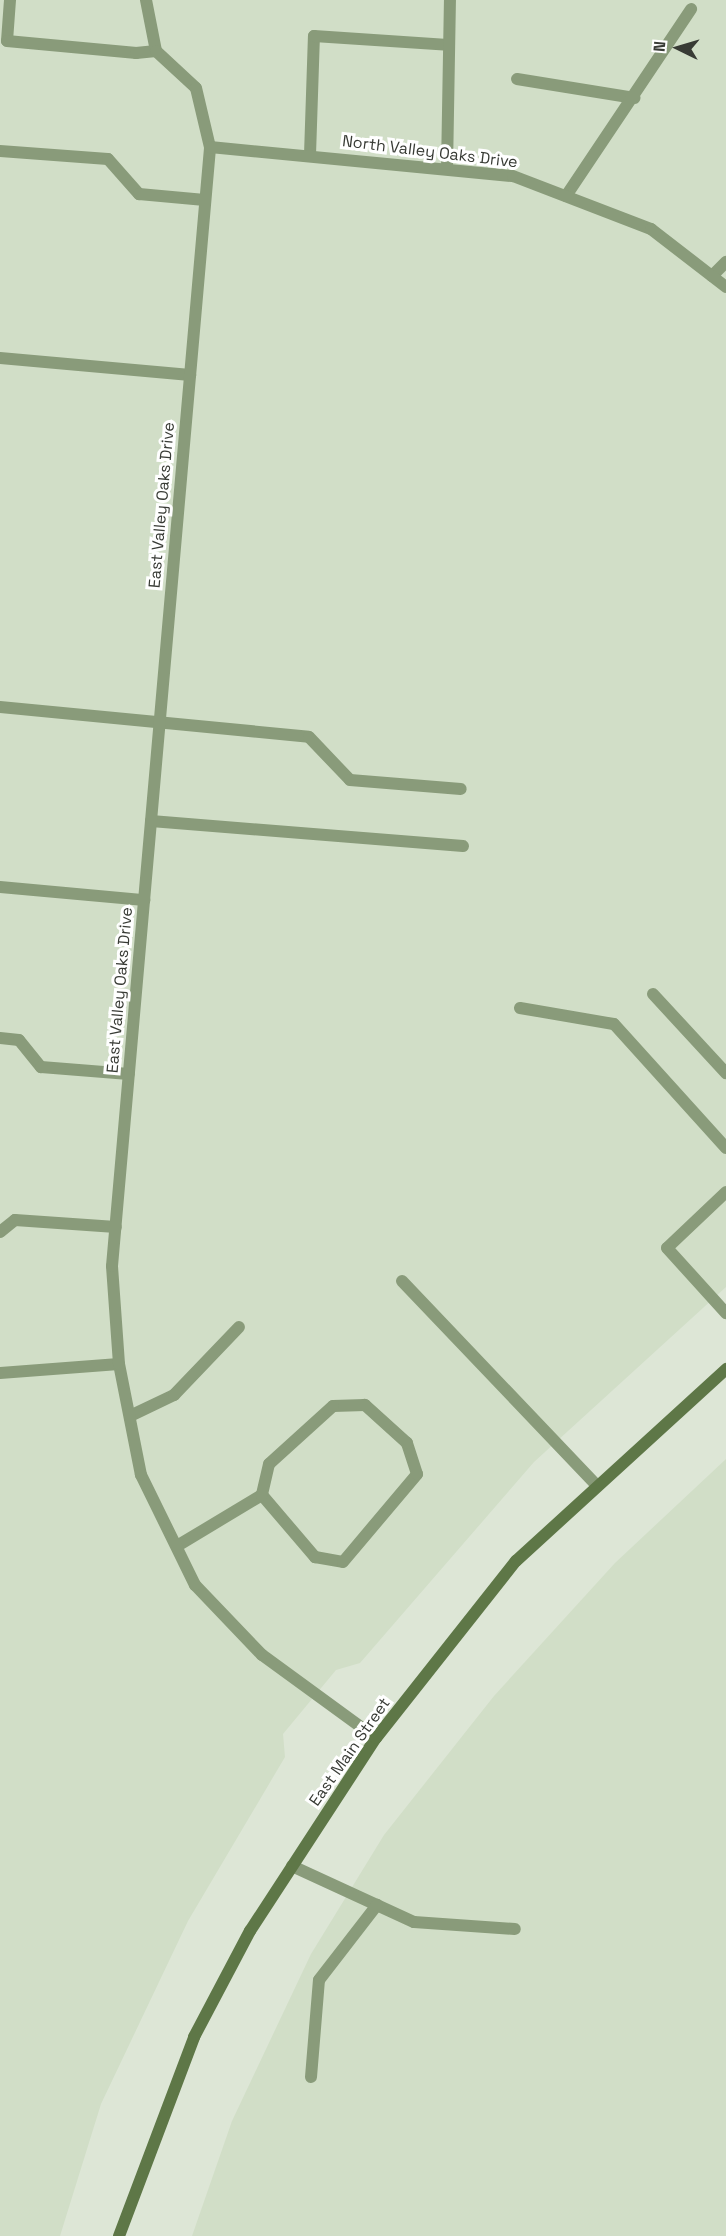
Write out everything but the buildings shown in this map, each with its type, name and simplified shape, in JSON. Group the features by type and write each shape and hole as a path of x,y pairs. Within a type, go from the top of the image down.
{"street":[{"path":"10,0 7,41 135,52 156,51 146,0"},
{"path":"447,170 450,0"},
{"path":"566,196 691,9"},
{"path":"310,155 314,36 448,45"},
{"name":"East Valley Oaks Drive","path":"156,51 196,88 210,147 112,1266 119,1364 141,1475 195,1585 262,1655 376,1738"},
{"path":"517,79 633,98"},
{"name":"North Valley Oaks Drive","path":"210,147 513,176 651,229 726,287"},
{"path":"0,151 108,159 139,194 206,200"},
{"path":"712,276 726,262"},
{"path":"0,358 190,375"},
{"path":"0,707 309,737 350,780 461,789"},
{"path":"151,821 463,846"},
{"path":"0,887 144,900"},
{"path":"653,994 726,1073"},
{"path":"520,1008 614,1024 726,1148"},
{"path":"0,1038 19,1040 41,1067 129,1074"},
{"path":"726,1192 668,1248 726,1313"},
{"path":"0,1232 15,1220 116,1227"},
{"path":"402,1281 597,1486"},
{"path":"130,1416 174,1395 239,1328"},
{"path":"0,1373 119,1364"},
{"name":"East Main Street","path":"119,2236 194,2037 250,1931 376,1738 516,1561 726,1369"},
{"path":"177,1546 262,1495 269,1464 333,1406 365,1405 408,1443 417,1474 343,1562 315,1557 262,1495"},
{"path":"292,1866 414,1922 515,1929"},
{"path":"311,2077 319,1980 377,1905"}],"shaded area":[{"path":"0,0 726,0 726,1287 534,1462 360,1663 336,1670 283,1734 285,1757 188,1921 101,2104 60,2236 0,2236"},
{"path":"726,1459 726,2236 192,2236 232,2121 311,1954 384,1835 494,1696 615,1563"}]}
